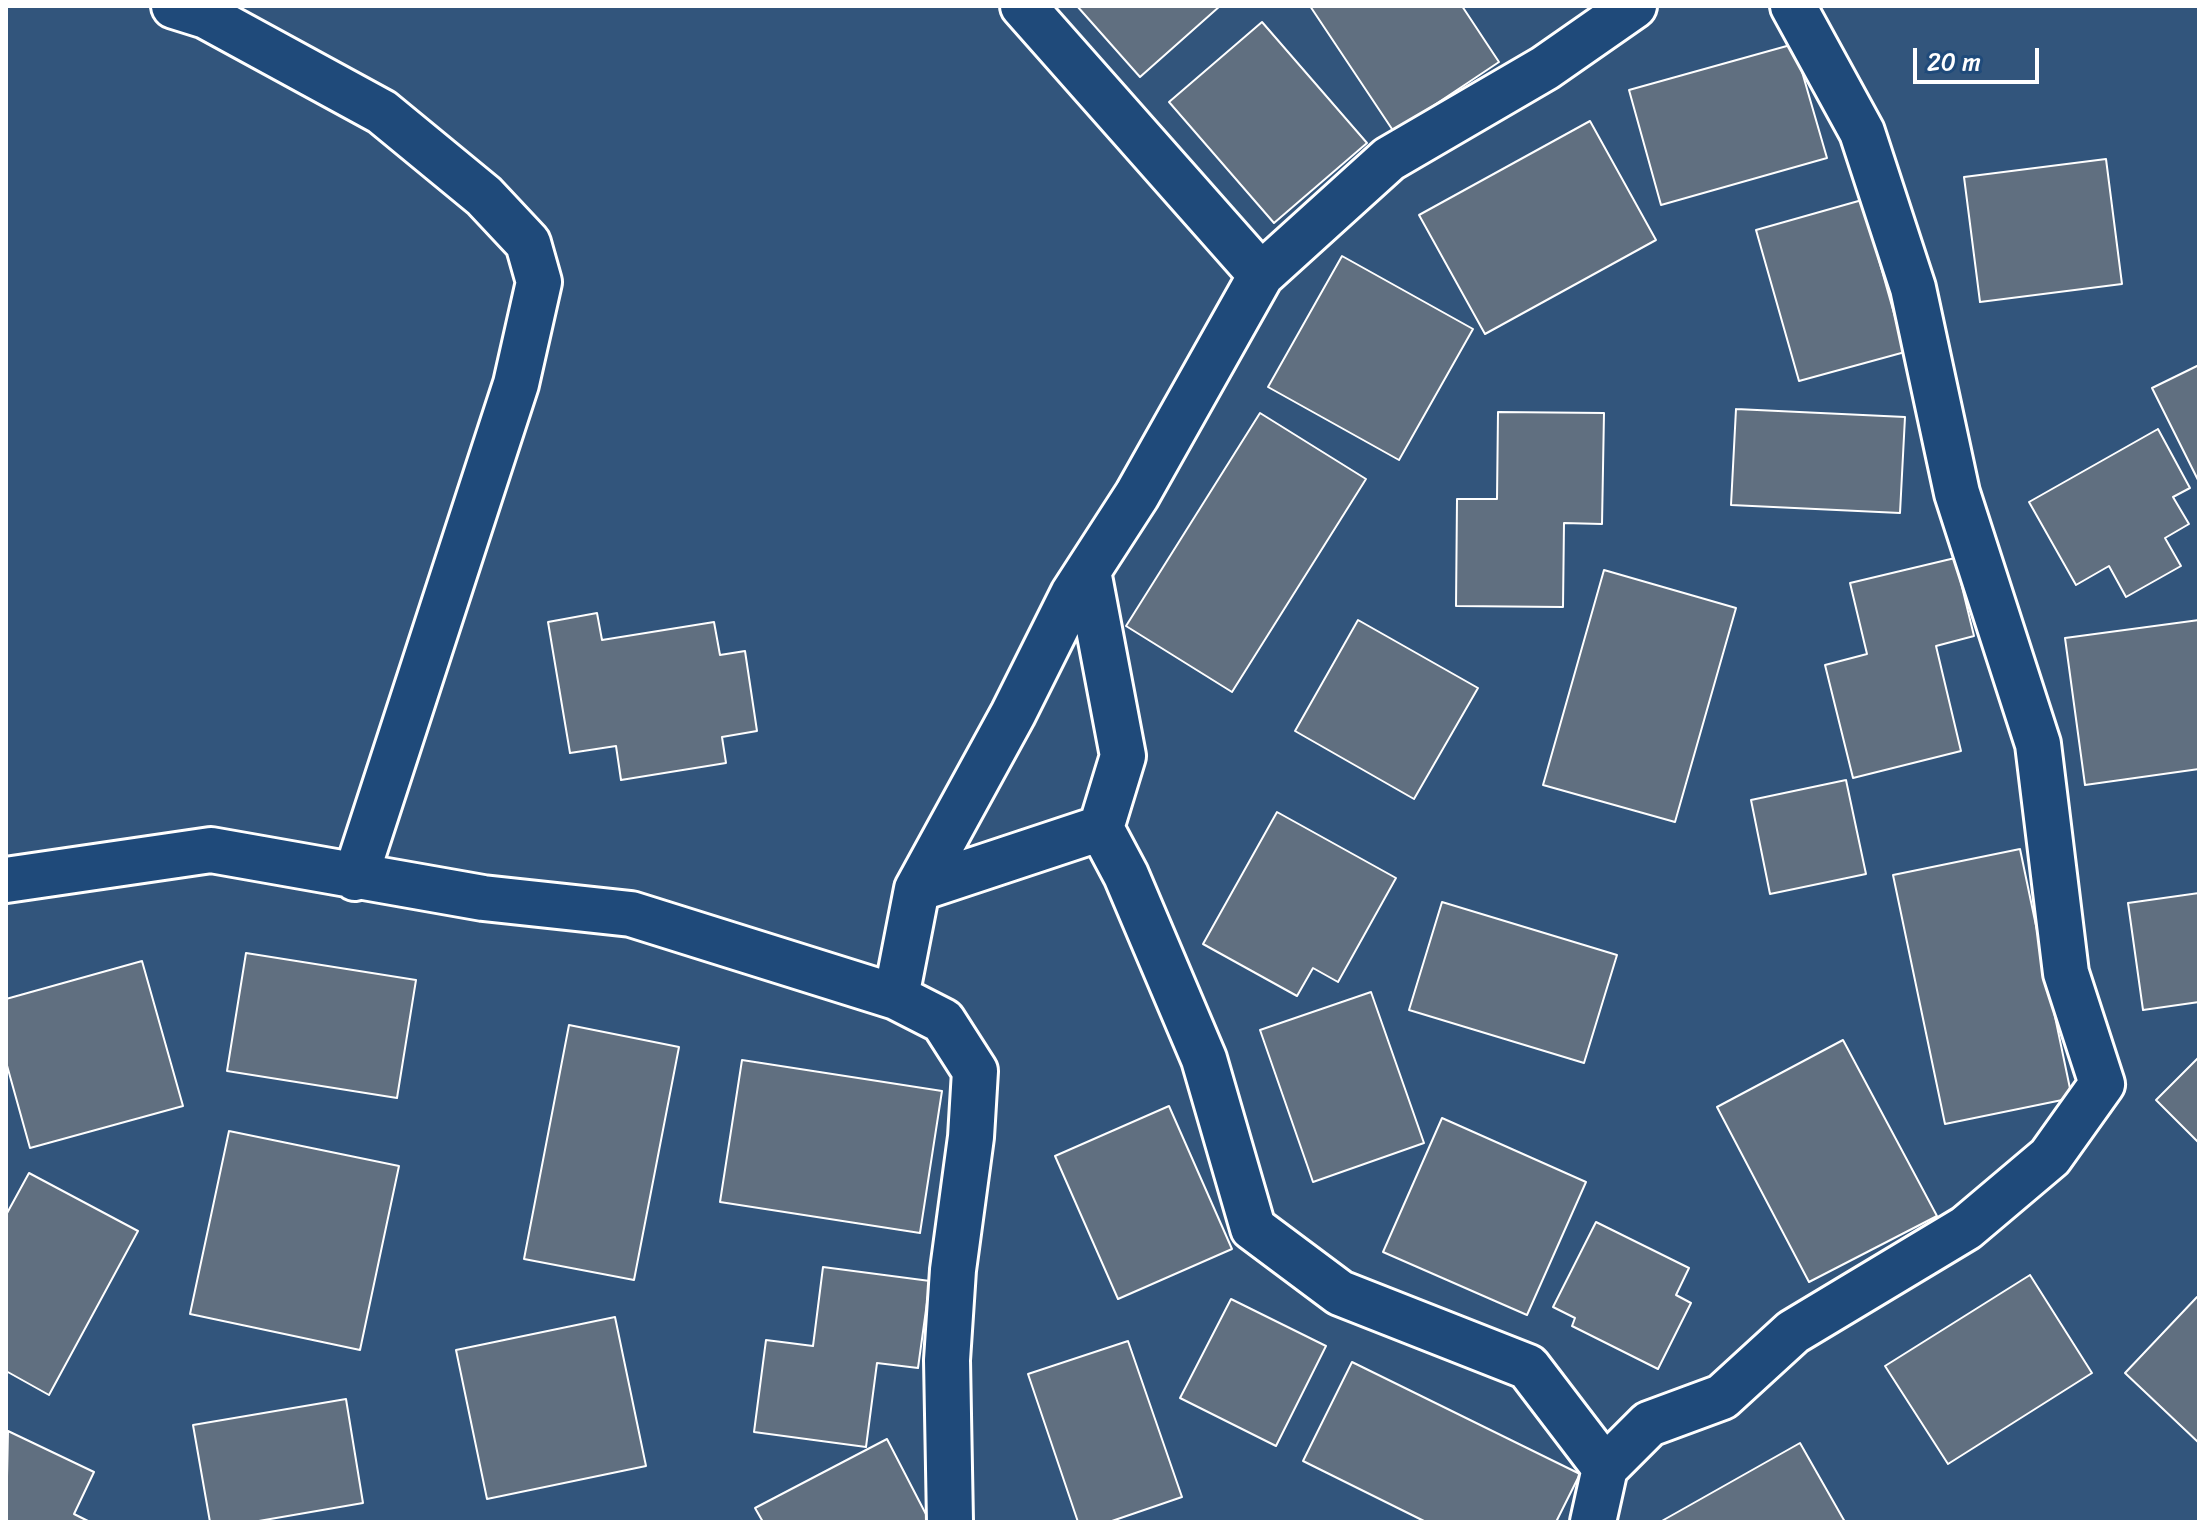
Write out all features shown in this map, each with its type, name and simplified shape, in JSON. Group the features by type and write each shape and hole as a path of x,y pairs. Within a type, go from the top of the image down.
{"street":[{"path":"174,6 206,16 382,112 484,196 528,243 539,282 516,384 355,878"},
{"path":"1023,6 1261,275"},
{"path":"896,997 917,889 1088,571 1137,495 1261,275 1389,159 1545,68 1634,6"},
{"path":"1593,1522 1605,1468 1649,1424 1722,1397 1793,1332 1966,1228 2050,1157 2102,1084 2066,973 2038,744 1957,493 1913,288 1862,132 1793,6"},
{"path":"1088,571 1123,756 1101,828 1126,875 1204,1059 1253,1228 1340,1293 1528,1367 1605,1468"},
{"path":"917,889 1101,828"},
{"path":"6,880 211,850 355,878 483,898 631,914 896,997 943,1021 975,1071 971,1137 953,1270 947,1360 950,1522"}],"building":[{"path":"1077,6 1220,6 1140,77"},
{"path":"1310,6 1462,6 1499,62 1394,132"},
{"path":"1262,22 1367,143 1274,223 1169,102"},
{"path":"1794,44 1827,158 1661,205 1629,90"},
{"path":"1590,121 1656,240 1485,334 1419,215"},
{"path":"2106,159 2122,284 1980,302 1964,177"},
{"path":"1862,200 1905,352 1799,381 1756,230"},
{"path":"1342,256 1473,329 1399,460 1268,387"},
{"path":"2199,365 2199,482 2152,388"},
{"path":"1736,409 1905,417 1900,513 1731,505"},
{"path":"1498,412 1604,413 1602,524 1564,523 1563,607 1456,606 1457,499 1497,499"},
{"path":"1260,413 1366,479 1232,692 1126,626"},
{"path":"2158,429 2190,488 2173,497 2189,524 2165,538 2181,566 2126,597 2109,566 2076,585 2029,502"},
{"path":"1955,558 1974,636 1936,646 1961,751 1853,778 1825,665 1867,654 1850,583"},
{"path":"1604,570 1736,608 1675,822 1543,785"},
{"path":"597,613 602,640 714,622 720,655 745,651 757,731 722,737 726,763 621,780 616,746 570,753 548,622"},
{"path":"1358,620 1478,688 1414,799 1295,731"},
{"path":"2199,620 2199,769 2085,785 2065,638"},
{"path":"1846,780 1866,874 1770,894 1751,800"},
{"path":"1277,812 1396,878 1338,982 1313,968 1297,996 1203,944"},
{"path":"2020,849 2072,1098 1945,1124 1893,875"},
{"path":"2199,893 2199,1002 2143,1010 2128,903"},
{"path":"1442,902 1617,955 1584,1063 1409,1010"},
{"path":"246,953 416,980 397,1098 227,1071"},
{"path":"142,961 183,1106 30,1148 6,1062 6,999"},
{"path":"1371,992 1424,1143 1313,1182 1260,1030"},
{"path":"569,1025 679,1047 634,1280 524,1259"},
{"path":"1843,1040 1937,1216 1809,1282 1717,1107"},
{"path":"2199,1057 2199,1143 2156,1100"},
{"path":"742,1060 942,1091 920,1233 720,1202"},
{"path":"1169,1106 1232,1249 1118,1299 1055,1156"},
{"path":"1442,1118 1586,1182 1527,1315 1383,1252"},
{"path":"229,1131 399,1166 360,1350 190,1314"},
{"path":"29,1173 138,1231 49,1395 6,1371 6,1215"},
{"path":"1596,1222 1689,1268 1676,1295 1691,1303 1658,1369 1572,1326 1575,1318 1553,1307"},
{"path":"823,1267 930,1281 918,1368 877,1363 866,1447 754,1432 766,1340 813,1346"},
{"path":"2030,1275 2092,1373 1948,1464 1885,1366"},
{"path":"2199,1298 2199,1443 2125,1373"},
{"path":"1231,1299 1326,1346 1276,1446 1180,1398"},
{"path":"615,1317 646,1466 487,1499 456,1350"},
{"path":"1128,1341 1182,1497 1109,1522 1078,1522 1028,1374"},
{"path":"1352,1362 1580,1474 1556,1522 1426,1522 1303,1461"},
{"path":"346,1399 363,1503 253,1522 210,1522 193,1425"},
{"path":"8,1431 94,1472 74,1514 90,1522 6,1522"},
{"path":"887,1439 930,1522 763,1522 755,1508"},
{"path":"1800,1443 1845,1522 1660,1522"}]}
